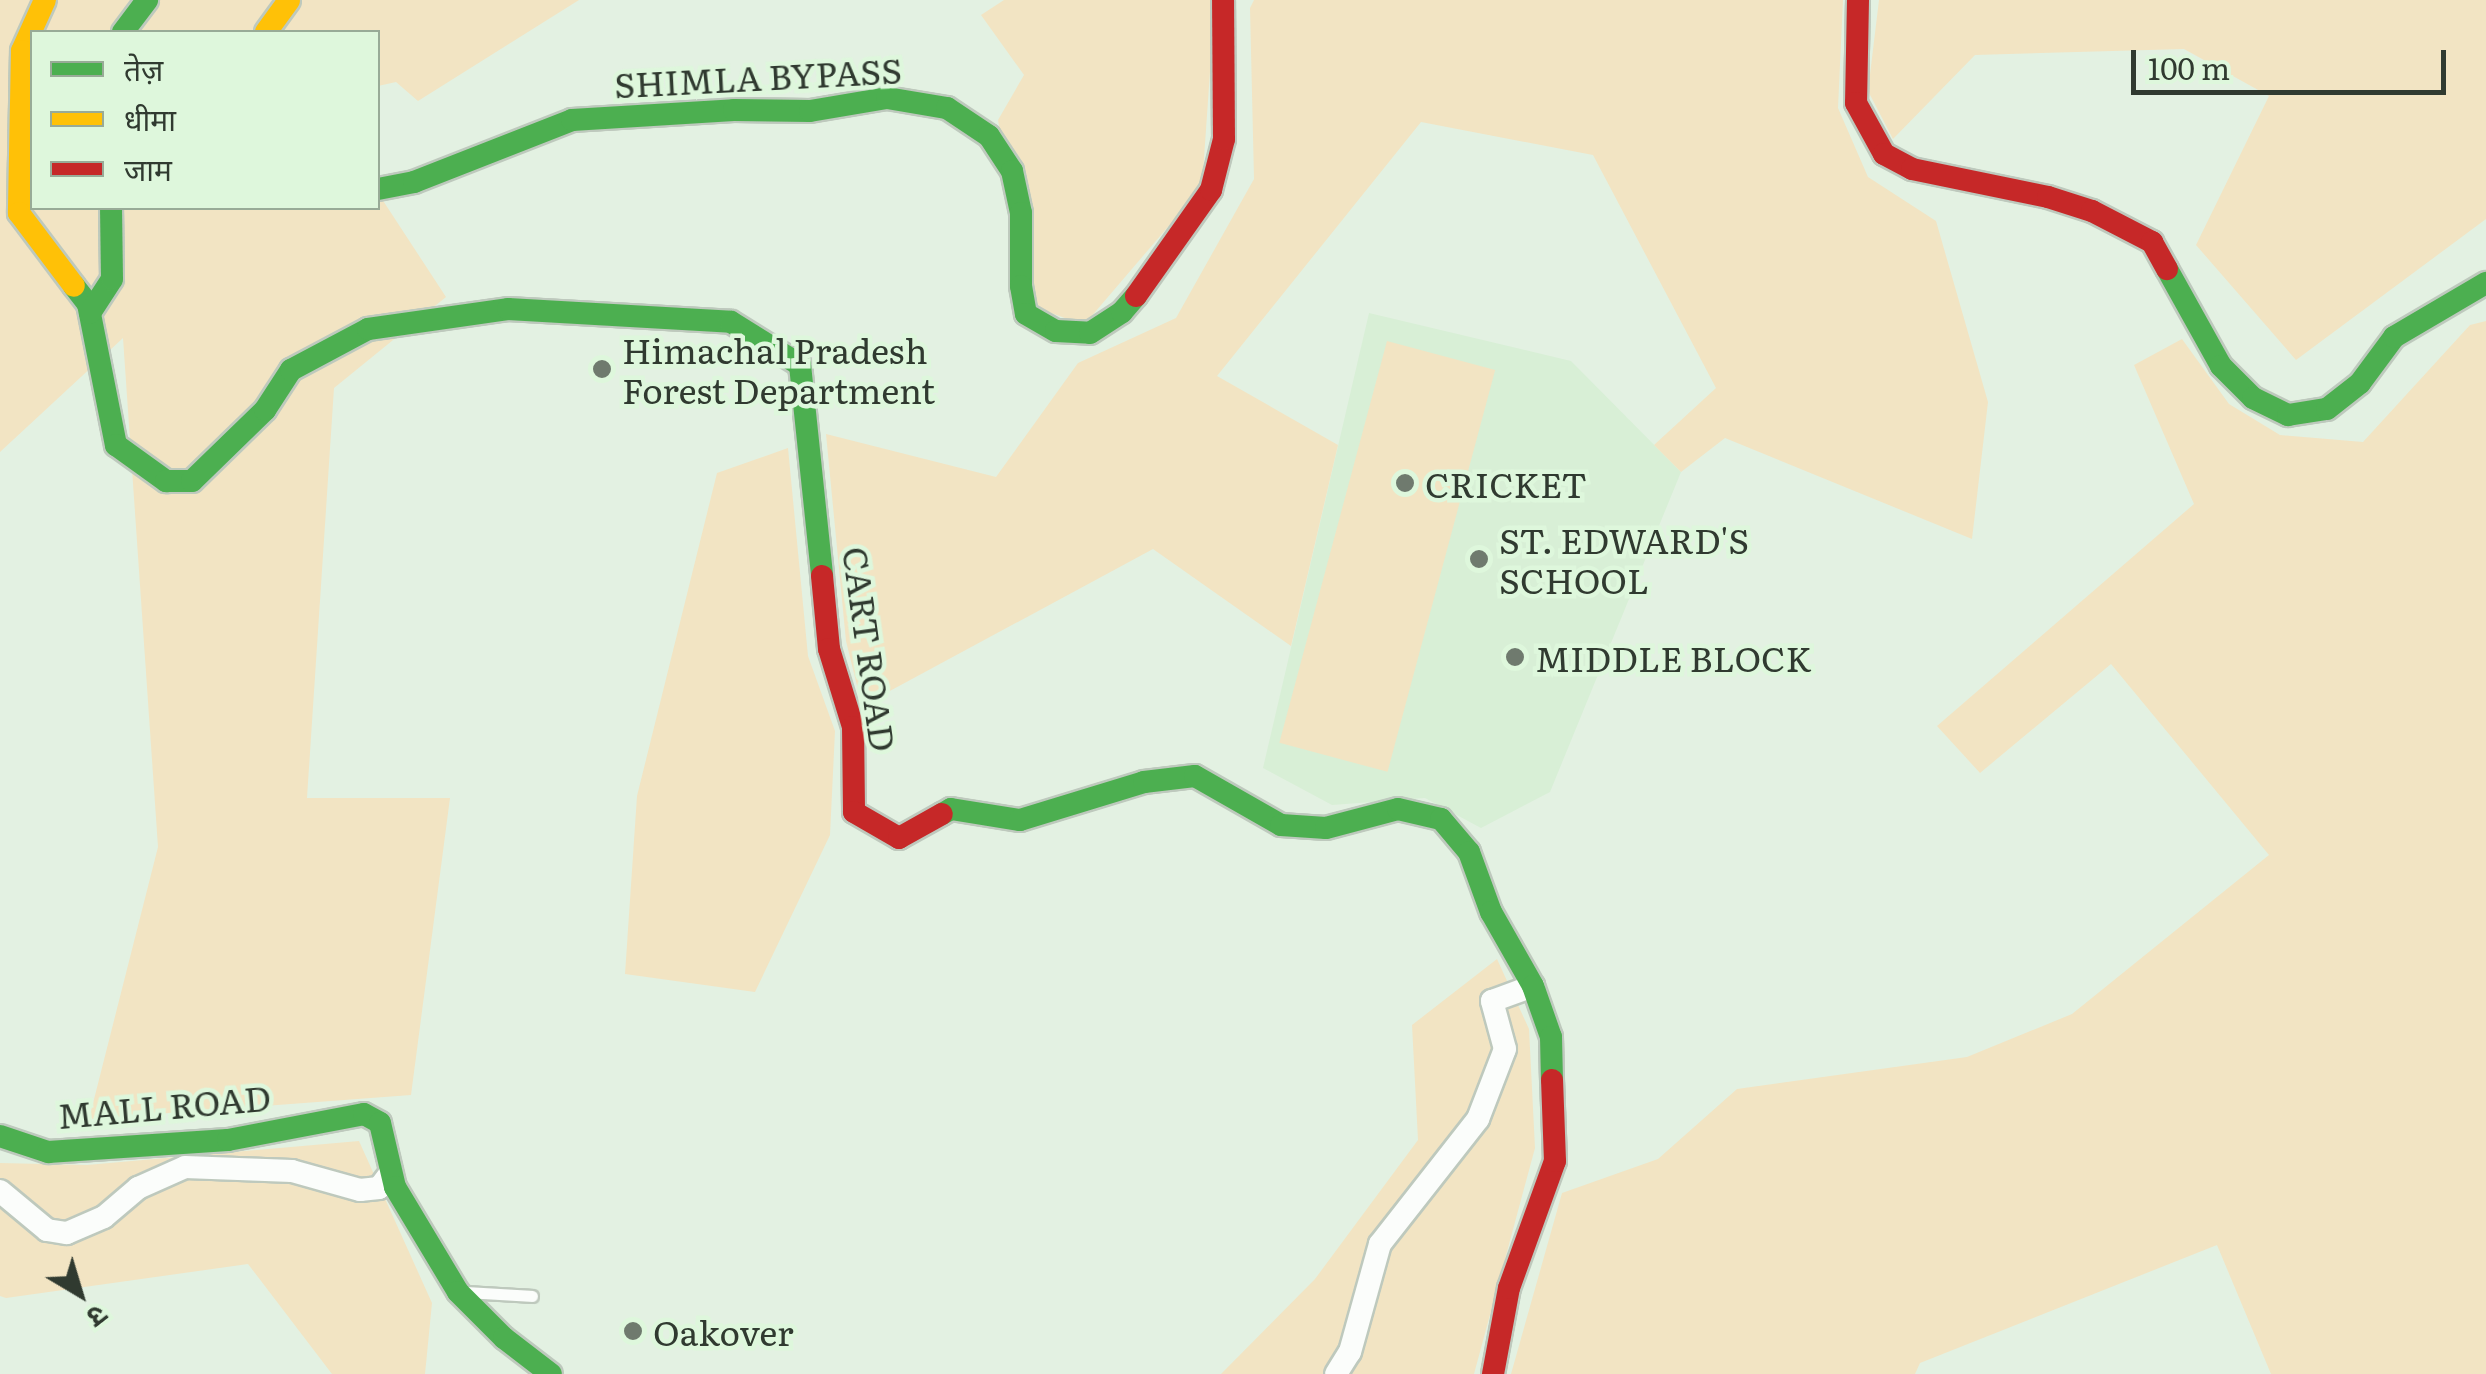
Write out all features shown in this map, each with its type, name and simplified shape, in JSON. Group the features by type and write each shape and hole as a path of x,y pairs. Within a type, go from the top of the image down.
{"main road":[{"name":"CART ROAD","path":"31,30 45,0"},
{"path":"124,30 147,0"},
{"path":"267,30 289,0"},
{"name":"SHIMLA BYPASS","path":"380,190 414,182 572,120 734,110 810,111 886,98 947,108 989,136 1012,171 1020,213 1020,286 1026,314 1056,331 1090,333 1122,312 1162,264 1211,190 1224,139 1223,0"},
{"path":"1858,0 1856,103 1884,154 1912,169 2048,197 2092,211 2152,242 2221,366 2254,398 2288,415 2328,409 2360,383 2394,337 2486,283"},
{"name":"CART ROAD","path":"30,33 22,51 20,213 90,313 116,445 166,481 192,480 265,410 290,370 368,328 508,308 732,322 800,365 829,649 853,727 854,812 899,838 952,808 1020,820 1144,782 1195,776 1280,825 1326,828 1398,808 1441,820 1469,852 1491,912 1533,986 1550,1037 1555,1161 1509,1288 1493,1374"},
{"path":"90,313 112,279 111,210"},
{"name":"MALL ROAD","path":"0,1136 22,1148 48,1152 117,1144 228,1140 364,1114 380,1123 391,1172 418,1232 458,1292 504,1338 551,1374"}],"street":[{"path":"1336,1374 1350,1352 1380,1244 1478,1119 1505,1049 1492,1000 1533,986"},
{"path":"0,1192 47,1230 67,1233 104,1216 138,1188 185,1167 292,1170 360,1190 379,1188 391,1172"}],"lane":[{"path":"458,1292 532,1296"}],"shaded area":[{"path":"0,0 579,0 418,101 396,82 380,86 380,30 30,30 30,210 380,210 380,196 446,297 334,388 307,798 450,798 411,1095 89,1119 158,847 123,338 0,452"},
{"path":"1004,0 1215,0 1202,187 1084,325 1032,306 998,120 1024,75 981,15"},
{"path":"1254,0 1843,0 1838,108 1868,177 1936,221 1988,402 1972,539 1725,438 1681,472 1654,445 1716,388 1593,155 1421,122 1217,376 1338,445 1291,646 1153,549 862,706 846,641 826,434 996,477 1078,363 1176,318 1254,179 1250,8"},
{"path":"1879,0 2486,0 2486,219 2296,360 2196,245 2269,96 2184,49 1975,55 1893,139 1868,91"},
{"name":"ST. EDWARD'S SCHOOL","path":"1369,313 1571,361 1681,472 1550,792 1481,828 1425,798 1332,805 1263,768"},
{"path":"2486,321 2486,1374 2271,1374 2217,1245 1920,1363 1915,1374 1511,1374 1562,1193 1658,1159 1737,1089 1967,1057 2072,1014 2269,855 2111,664 1980,773 1937,726 2194,504 2134,365 2182,339 2229,404 2280,435 2363,442 2470,325"},
{"name":"CRICKET","path":"1387,341 1495,370 1388,772 1279,743"},
{"path":"788,448 808,656 835,731 830,835 755,992 625,974 637,796 717,473"},
{"path":"1497,959 1529,1029 1535,1148 1474,1374 1221,1374 1315,1279 1418,1140 1412,1025"},
{"path":"359,1141 432,1303 425,1374 332,1374 248,1264 0,1296 0,1163 87,1165"}],"traffic: fast":[{"path":"124,30 147,0"},
{"path":"380,189 414,182 572,120 734,110 810,111 887,98 947,108 989,136 1012,171 1021,213 1021,286 1026,314 1056,331 1090,333 1122,312 1136,296"},
{"path":"90,313 112,279 111,210"},
{"path":"2167,269 2221,366 2253,398 2288,415 2327,409 2360,383 2394,337 2486,283"},
{"path":"74,286 88,304 116,445 166,481 192,481 265,410 291,370 368,329 508,309 731,322 800,365 822,576"},
{"path":"942,814 951,809 1020,820 1144,782 1195,776 1281,825 1326,828 1398,809 1441,819 1469,852 1491,912 1533,986 1551,1037 1552,1080"},
{"path":"0,1136 48,1152 228,1140 364,1114 380,1123 395,1187 458,1292 504,1338 551,1374"}],"traffic: slow":[{"path":"31,30 45,0"},
{"path":"267,30 289,0"},
{"path":"30,33 22,51 19,213 74,286"}],"traffic: jam":[{"path":"1136,296 1211,190 1224,139 1223,0"},
{"path":"1858,0 1856,103 1884,154 1912,169 2048,197 2092,211 2152,242 2167,269"},
{"path":"822,576 829,649 853,727 854,812 899,838 942,814"},
{"path":"1493,1374 1509,1288 1555,1161 1552,1080"}],"place":[{"name":"Himachal Pradesh Forest Department","path":"602,369"},
{"name":"CRICKET","path":"1405,483"},
{"name":"ST. EDWARD'S SCHOOL","path":"1479,559"},
{"name":"MIDDLE BLOCK","path":"1515,657"},
{"name":"Oakover","path":"633,1331"}]}
